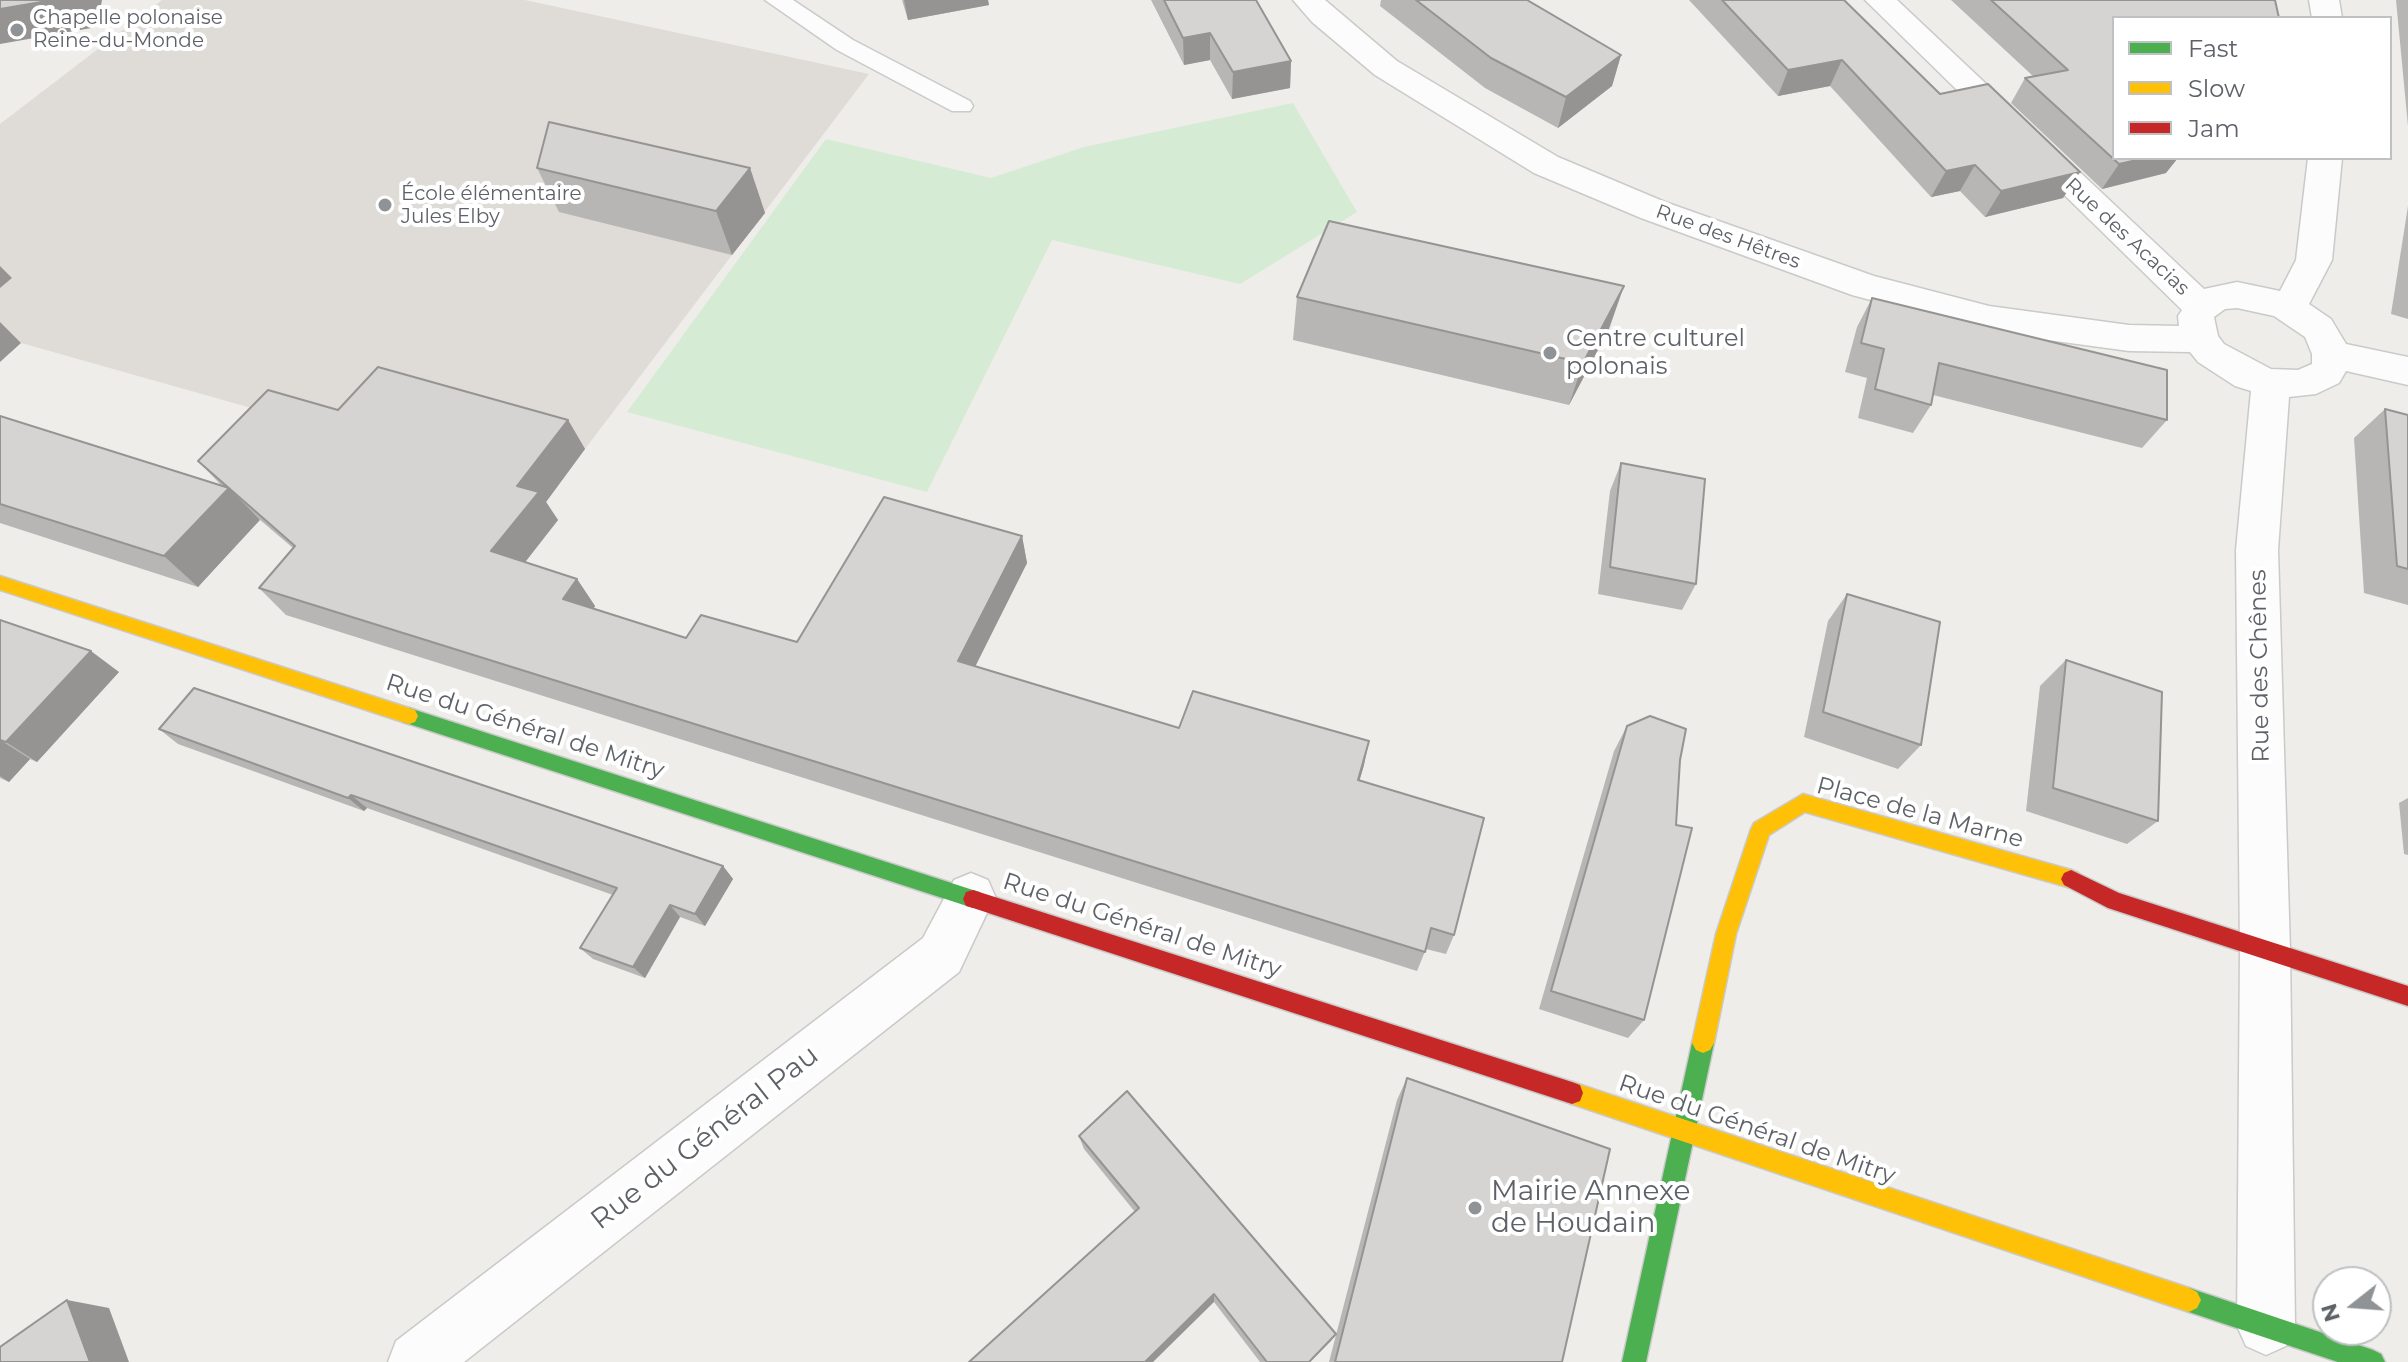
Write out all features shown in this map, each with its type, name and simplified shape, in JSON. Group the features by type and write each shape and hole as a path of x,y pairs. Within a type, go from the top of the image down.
{"street":[{"name":"Rue des Hêtres","path":"1308,0 1323,16 1399,76 1546,165 1653,210 1865,286 1989,319 2129,338 2201,323"},
{"name":"Rue des Acacias","path":"1880,0 2174,284 2201,323"},
{"path":"2287,307 2300,291 2314,260 2325,160"},
{"path":"2237,295 2262,298 2287,307 2318,328 2331,354 2331,364 2326,373 2303,384 2270,383 2228,366 2201,323 2216,298 2237,295"},
{"path":"2331,354 2408,371"},
{"name":"Rue des Chênes","path":"2266,1338 2265,950 2257,550 2270,383"},
{"name":"Rue du Général de Mitry","path":"0,583 971,896 1684,1131 2266,1338 2373,1362"},
{"name":"Place de la Marne","path":"1634,1362 1726,934 1761,829 1803,803 2068,878 2115,901 2408,996"},
{"name":"Rue du Général Pau","path":"417,1362 941,955 971,896"}],"lane":[{"path":"777,0 845,45 961,106"}],"shaded area":[{"name":"École élémentaire Jules Elby","path":"162,0 525,0 869,74 585,449 361,439 0,337 0,124"}],"green space":[{"path":"1293,103 1357,212 1240,284 1052,240 927,492 627,412 826,139 991,178 1084,147"}],"building":[{"path":"0,0 53,0 0,9"},
{"path":"1164,0 1256,0 1291,61 1233,72 1210,33 1183,38"},
{"path":"1416,0 1527,0 1621,55 1566,97 1491,58"},
{"path":"1722,0 1844,0 1940,94 1988,84 2080,172 2001,191 1975,165 1946,171 1842,60 1788,70"},
{"path":"1991,0 2275,0 2279,16 2112,16 2112,158 2025,78 2068,70"},
{"path":"549,122 750,168 716,211 537,168"},
{"path":"2115,160 2137,160 2119,164"},
{"path":"1329,221 1624,286 1583,363 1297,297"},
{"path":"1872,298 2167,370 2167,420 1939,363 1931,405 1875,389 1884,349 1861,343"},
{"path":"378,367 568,420 517,486 539,492 491,551 577,579 563,599 686,638 701,615 797,642 884,497 1022,536 958,661 1179,728 1193,691 1369,741 1358,780 1484,818 1454,935 1431,928 1425,952 259,588 295,546 198,461 268,390 338,410"},
{"path":"2385,409 2408,415 2408,569 2397,566"},
{"path":"0,416 229,488 164,556 0,504"},
{"path":"1621,463 1705,479 1696,584 1610,567"},
{"path":"1847,594 1940,622 1921,745 1823,712"},
{"path":"0,620 91,651 6,742 0,740"},
{"path":"2066,660 2162,692 2158,821 2053,788"},
{"path":"194,688 723,866 695,914 670,905 633,967 580,948 617,888 351,795 348,798 159,729"},
{"path":"1650,716 1686,729 1680,760 1676,825 1692,828 1644,1020 1551,991 1627,726"},
{"name":"Mairie Annexe de Houdain","path":"1407,1078 1610,1149 1562,1362 1335,1362"},
{"path":"1127,1091 1336,1334 1309,1362 1267,1362 1214,1294 1145,1362 969,1362 1139,1208 1079,1136"},
{"path":"67,1300 90,1362 0,1362 0,1347"}],"traffic: fast":[{"path":"409,716 973,899"},
{"path":"1634,1362 1703,1043"},
{"path":"2189,1300 2373,1362"}],"traffic: slow":[{"path":"0,583 409,716"},
{"path":"1703,1043 1726,934 1761,829 1803,803 2071,879"},
{"path":"1572,1093 2189,1300"}],"traffic: jam":[{"path":"2071,879 2115,901 2408,996"},
{"path":"973,899 1572,1093"}],"place":[{"name":"Chapelle polonaise Reine-du-Monde","path":"17,30"},
{"name":"École élémentaire Jules Elby","path":"385,205"},
{"name":"Centre culturel polonais","path":"1550,353"},
{"name":"Mairie Annexe de Houdain","path":"1475,1208"}]}
